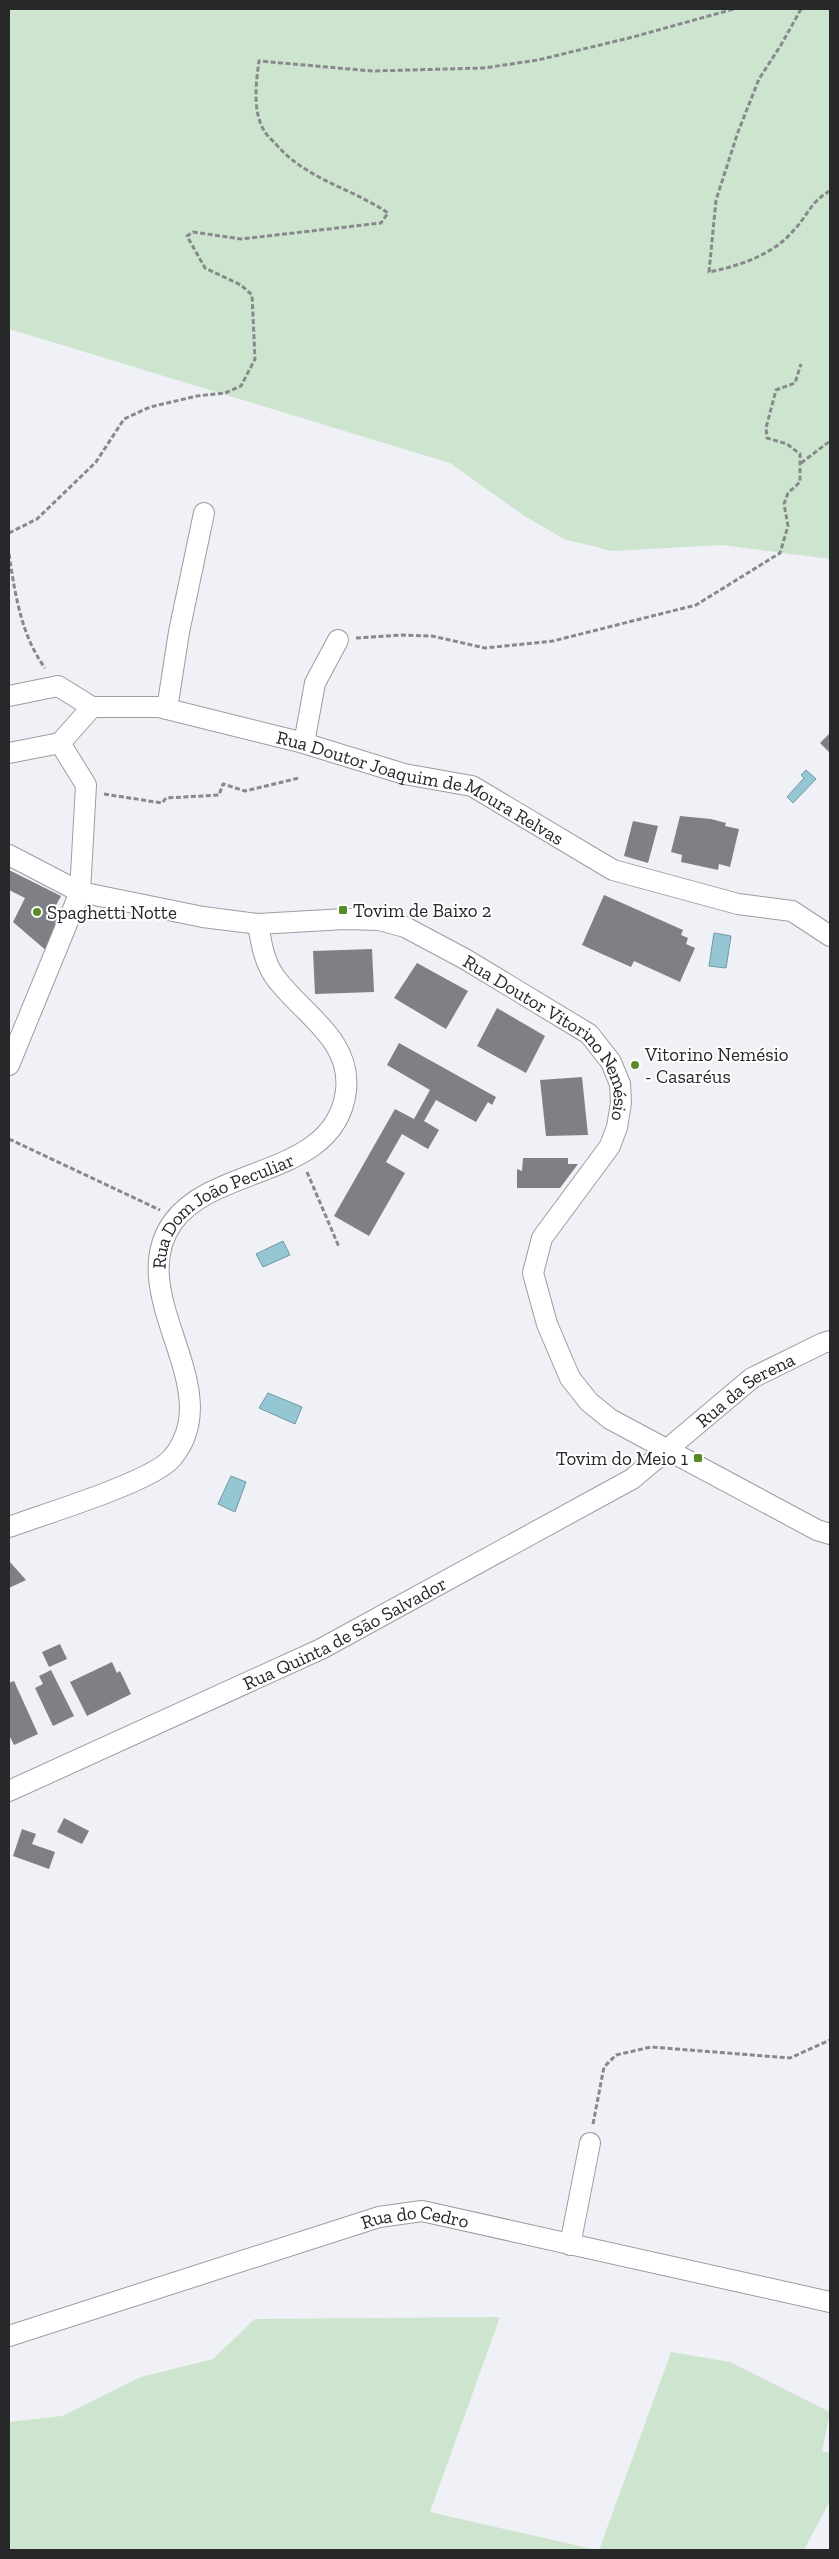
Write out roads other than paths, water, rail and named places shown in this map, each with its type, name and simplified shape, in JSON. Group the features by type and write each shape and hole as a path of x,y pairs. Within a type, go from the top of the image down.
{"street":[{"path":"167,709 179,632 204,513"},
{"path":"304,743 315,683 338,640"},
{"path":"9,696 58,686 92,707 60,742 9,753"},
{"name":"Rua Doutor Joaquim de Moura Relvas","path":"92,707 167,709 304,743 404,774 472,786 613,870 738,904 792,910 830,936"},
{"path":"9,1065 80,892 86,785 60,742"},
{"name":"Rua Doutor Vitorino Nemésio","path":"9,855 80,892 203,917 258,924 345,919 380,920 405,927 465,959 589,1034 611,1062 620,1084 621,1103 617,1126 610,1146 542,1238 533,1273 547,1324 570,1378 589,1402 610,1419 817,1530 830,1534"},
{"name":"Rua Dom João Peculiar","path":"9,1528 148,1476 172,1458 185,1435 190,1414 189,1391 160,1287 158,1268 164,1240 174,1221 210,1194 313,1148 330,1131 341,1112 346,1090 345,1064 336,1043 274,976 264,954 258,924"},
{"name":"Rua da Serena","path":"667,1449 752,1378 823,1342 830,1341"},
{"name":"Rua Quinta de São Salvador","path":"9,1791 321,1649 632,1479 667,1449"},
{"path":"570,2245 590,2143"},
{"name":"Rua do Cedro","path":"9,2336 379,2217 422,2211 830,2302"}],"water":[{"path":"806,770 816,779 793,803 787,797 804,778 801,775"},
{"path":"714,933 731,936 726,968 709,966"},
{"path":"283,1241 290,1255 263,1267 256,1254"},
{"path":"268,1393 302,1407 295,1424 259,1408"},
{"path":"231,1476 246,1482 235,1512 218,1504"}],"place":[{"name":"Tovim de Baixo 2","path":"343,910"},
{"name":"Spaghetti Notte","path":"37,912"},
{"name":"Vitorino Nemésio - Casaréus","path":"635,1065"},
{"name":"Tovim do Meio 1","path":"698,1458"}]}
